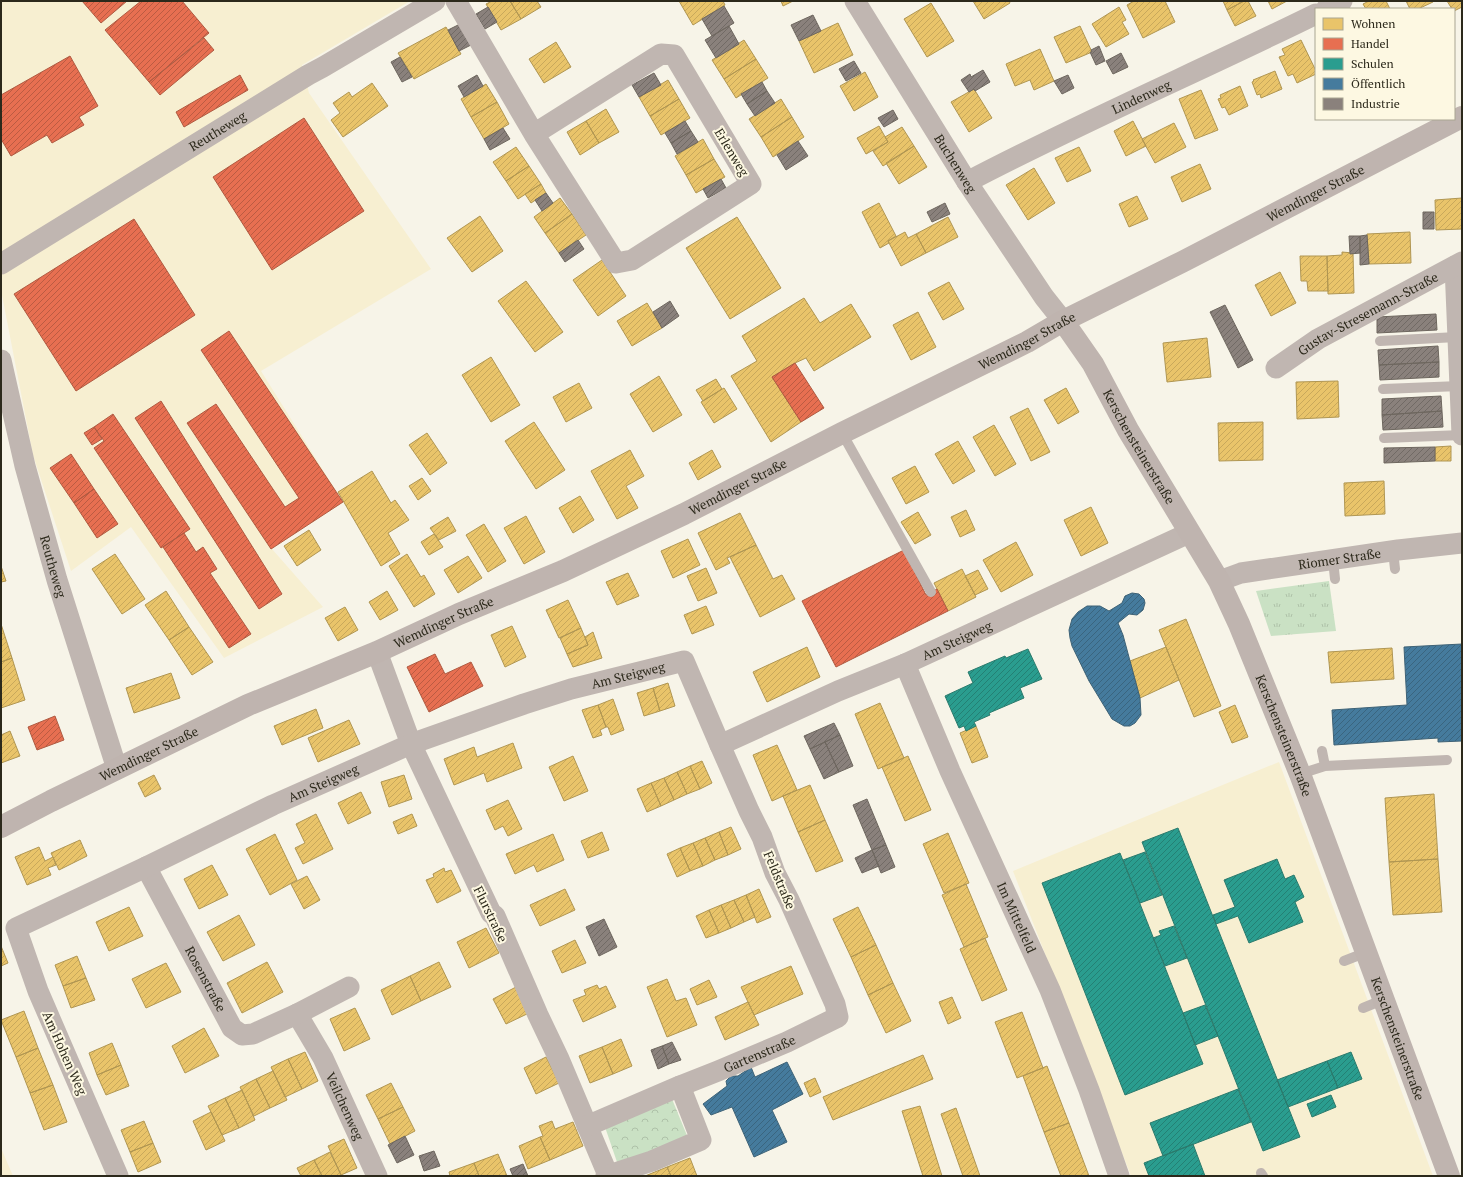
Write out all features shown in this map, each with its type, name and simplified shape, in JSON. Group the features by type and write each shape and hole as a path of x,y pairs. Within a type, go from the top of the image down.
{"main road":[{"name":"Wemdinger Straße","path":"1,827 248,704 377,652 459,614 568,569 694,509 842,433 1027,342 1063,321 1182,262 1462,117"},
{"name":"Kerschensteinerstraße","path":"1063,321 1093,364 1128,430 1188,533 1219,581 1239,624 1300,774 1449,1176"}],"street":[{"name":"Reutheweg","path":"1,264 308,75 435,1"},
{"name":"Erlenweg","path":"456,1 534,134 616,263 632,260 751,184 674,55 661,54 534,134"},
{"path":"1328,8 1342,1"},
{"name":"Buchenweg","path":"862,3 966,182 1044,297 1063,321"},
{"name":"Lindenweg","path":"966,182 1036,146 1197,72 1315,14"},
{"path":"1459,264 1457,337 1462,435"},
{"name":"Gustav-Stresemann-Straße","path":"1276,368 1318,340 1459,264"},
{"name":"Reutheweg","path":"1,360 25,466 57,580 117,769"},
{"name":"Am Steigweg","path":"16,928 273,805 411,744 571,689 684,661 720,745 838,691 905,664 1188,533"},
{"name":"Riomer Straße","path":"1219,581 1241,573 1334,570 1394,560 1462,543"},
{"name":"Flurstraße","path":"377,652 411,744 491,913 495,916 559,1059 607,1176"},
{"name":"Im Mittelfeld","path":"905,664 950,771 1050,990 1087,1084 1119,1176"},
{"name":"Feldstraße","path":"720,745 762,837 775,873 789,900 835,1004 838,1017"},
{"name":"Rosenstraße","path":"146,867 232,1028 242,1035 253,1034 297,1014 348,987"},
{"name":"Am Hohen Weg","path":"16,928 38,991 118,1176"},
{"name":"Veilchenweg","path":"297,1014 312,1037 323,1058 377,1176"},
{"name":"Gartenstraße","path":"587,1126 787,1042 838,1017"},
{"path":"607,1176 652,1161 701,1140 680,1086"}],"lane":[{"path":"1380,341 1457,337"},
{"path":"1383,389 1460,386"},
{"path":"842,433 931,592"},
{"path":"1384,438 1462,435"},
{"path":"1322,751 1325,766"},
{"path":"1300,774 1325,766 1447,760"},
{"path":"1344,962 1367,952"},
{"path":"1363,1008 1384,999"}],"shaded area":[{"path":"1,1 410,1 302,65 309,93 431,269 261,371 343,502 272,549 323,607 224,658 131,527 71,571 33,455 1,290"},
{"path":"1279,762 1433,1176 1131,1176 1013,871"},
{"path":"1,1148 13,1176 1,1176"}],"green space":[{"path":"1329,581 1336,631 1271,636 1256,591"},
{"path":"672,1099 688,1138 618,1165 605,1127"}],"building: Wohnen":[{"path":"492,1 510,1 521,19 501,30 486,4"},
{"path":"510,1 537,1 541,7 521,19"},
{"path":"679,1 723,1 725,5 693,25"},
{"path":"781,1 793,1 783,6"},
{"path":"973,1 1009,1 1010,3 984,19"},
{"path":"1134,1 1165,1 1175,22 1143,38 1127,5"},
{"path":"1223,1 1244,1 1227,10"},
{"path":"1244,1 1248,1 1256,16 1235,26 1227,10"},
{"path":"1268,1 1287,1 1272,9"},
{"path":"1369,1 1386,1 1390,8 1365,8 1363,4"},
{"path":"1406,1 1433,1 1420,8 1410,8"},
{"path":"1447,1 1462,1 1462,7 1455,10 1455,8 1451,8"},
{"path":"931,3 954,41 927,57 904,19"},
{"path":"1119,7 1126,20 1122,22 1129,34 1106,47 1092,24"},
{"path":"838,23 853,55 814,73 799,41"},
{"path":"1080,26 1092,52 1066,63 1054,37"},
{"path":"446,27 461,54 414,79 398,53"},
{"path":"744,40 756,59 724,79 712,60"},
{"path":"1301,40 1315,69 1315,74 1297,83 1293,74 1288,76 1279,57 1285,55 1282,49"},
{"path":"556,42 571,67 544,83 529,59"},
{"path":"1040,49 1054,81 1034,90 1030,80 1015,86 1006,64"},
{"path":"756,59 768,78 736,98 724,79"},
{"path":"1275,71 1282,89 1261,98 1260,94 1257,95 1252,82 1254,81 1253,80"},
{"path":"865,72 878,97 854,111 840,86"},
{"path":"668,80 679,99 650,116 639,97"},
{"path":"372,83 388,106 343,137 331,120 340,113 333,103 349,92 352,97"},
{"path":"486,84 497,102 471,117 461,99"},
{"path":"1240,86 1248,106 1229,115 1225,107 1222,108 1218,99 1221,98 1220,95"},
{"path":"974,89 992,118 969,132 951,102"},
{"path":"1201,90 1218,130 1195,139 1179,99"},
{"path":"679,99 690,118 661,135 650,116"},
{"path":"781,99 792,117 761,137 749,119"},
{"path":"497,102 509,124 484,139 471,117"},
{"path":"606,109 619,132 599,143 586,121"},
{"path":"792,117 804,137 773,157 761,137"},
{"path":"586,121 599,143 580,155 567,132"},
{"path":"1133,121 1146,146 1126,156 1114,131"},
{"path":"1174,123 1186,147 1155,163 1142,139"},
{"path":"879,126 888,142 866,154 857,138"},
{"path":"902,127 914,146 883,166 873,151 888,142 885,137"},
{"path":"703,139 714,159 686,175 675,156"},
{"path":"914,146 927,167 899,184 886,163"},
{"path":"516,147 529,166 506,181 493,162"},
{"path":"1079,147 1091,171 1067,182 1055,158"},
{"path":"714,159 725,177 696,193 686,175"},
{"path":"1200,164 1211,189 1182,202 1171,177"},
{"path":"529,166 541,184 518,199 506,181"},
{"path":"1034,168 1055,203 1028,220 1006,185"},
{"path":"541,184 546,193 531,203 525,194"},
{"path":"1137,196 1148,219 1129,227 1119,204"},
{"path":"560,198 572,214 545,233 534,217"},
{"path":"1462,198 1462,229 1436,230 1435,200"},
{"path":"879,203 896,236 888,241 889,243 880,248 862,212"},
{"path":"572,214 586,235 559,253 545,233"},
{"path":"480,216 503,251 472,272 447,238"},
{"path":"737,217 781,288 730,319 686,248"},
{"path":"948,217 958,237 926,253 916,234"},
{"path":"905,232 908,238 916,234 926,253 901,266 888,241"},
{"path":"1410,232 1411,263 1369,264 1367,234"},
{"path":"1342,252 1353,253 1354,293 1328,294 1327,256 1342,255"},
{"path":"1300,256 1327,256 1328,291 1308,291 1307,281 1301,281"},
{"path":"602,260 626,296 598,316 573,280"},
{"path":"1280,272 1296,303 1271,316 1255,285"},
{"path":"526,281 563,332 535,352 498,301"},
{"path":"949,282 964,309 943,320 928,293"},
{"path":"804,298 820,323 851,304 871,337 814,371 806,358 772,377 801,422 771,442 731,376 757,361 742,336"},
{"path":"647,303 662,328 632,346 617,321"},
{"path":"918,312 936,347 911,360 893,325"},
{"path":"1207,338 1211,377 1167,382 1163,343"},
{"path":"491,357 520,405 491,422 462,375"},
{"path":"659,376 682,415 653,432 630,394"},
{"path":"716,379 722,389 703,401 696,390"},
{"path":"1338,381 1339,417 1297,419 1296,382"},
{"path":"579,383 592,408 566,422 553,397"},
{"path":"724,388 737,409 714,423 701,402"},
{"path":"1066,388 1079,412 1058,424 1044,400"},
{"path":"1028,408 1050,452 1031,461 1010,417"},
{"path":"534,422 565,470 536,489 505,441"},
{"path":"1263,422 1263,460 1219,461 1218,423"},
{"path":"994,425 1016,464 995,476 973,437"},
{"path":"427,433 447,463 430,475 409,445"},
{"path":"958,441 975,471 953,484 935,454"},
{"path":"1451,446 1451,461 1435,461 1435,447"},
{"path":"630,450 644,476 626,486 638,508 617,519 591,471"},
{"path":"712,450 721,467 698,480 689,463"},
{"path":"915,466 929,492 906,504 892,478"},
{"path":"372,471 391,503 395,500 409,520 388,533 400,554 381,566 338,492"},
{"path":"422,478 431,491 418,500 409,486"},
{"path":"1384,481 1385,514 1345,516 1344,483"},
{"path":"580,496 594,520 573,533 559,508"},
{"path":"1091,507 1108,543 1081,556 1064,520"},
{"path":"966,510 975,530 960,537 951,517"},
{"path":"918,512 931,535 915,544 901,522"},
{"path":"740,513 756,545 727,558 730,563 716,570 698,533"},
{"path":"526,516 545,552 524,564 504,528"},
{"path":"448,517 456,531 439,540 430,528"},
{"path":"484,524 506,561 488,572 466,535"},
{"path":"309,530 321,550 297,566 284,546"},
{"path":"434,534 443,547 429,555 421,542"},
{"path":"688,539 700,565 673,578 661,551"},
{"path":"1016,542 1033,575 1001,592 983,560"},
{"path":"756,545 773,579 782,575 795,599 760,617 730,557"},
{"path":"115,554 145,599 122,614 92,569"},
{"path":"407,554 421,577 424,575 435,594 414,607 389,566"},
{"path":"468,556 482,578 458,593 444,570"},
{"path":"1,566 6,581 1,582"},
{"path":"706,568 717,593 698,601 687,576"},
{"path":"962,569 976,597 948,611 934,583"},
{"path":"978,570 988,589 975,595 965,576"},
{"path":"628,573 639,596 617,605 606,582"},
{"path":"166,591 189,627 169,640 145,605"},
{"path":"387,591 398,610 380,620 369,602"},
{"path":"568,600 581,628 559,638 546,610"},
{"path":"706,606 714,625 692,634 684,615"},
{"path":"345,607 358,630 338,641 325,618"},
{"path":"1186,619 1221,706 1194,717 1159,630"},
{"path":"1,624 12,658 1,662"},
{"path":"512,626 526,657 505,667 491,635"},
{"path":"189,627 213,662 192,675 169,640"},
{"path":"581,628 588,645 567,654 560,638"},
{"path":"593,632 602,658 573,667 567,654 588,645 585,637"},
{"path":"807,647 820,677 767,702 753,672"},
{"path":"1166,647 1179,680 1140,698 1130,661"},
{"path":"1392,648 1394,679 1331,683 1328,652"},
{"path":"12,658 25,700 1,708 1,662"},
{"path":"171,673 180,698 134,713 126,688"},
{"path":"668,683 675,706 660,711 653,688"},
{"path":"653,688 660,711 644,716 637,693"},
{"path":"613,699 624,730 611,735 608,727 606,727 598,705"},
{"path":"880,703 904,758 878,769 855,714"},
{"path":"598,705 606,727 600,730 602,735 593,738 582,710"},
{"path":"1235,705 1248,737 1232,743 1219,712"},
{"path":"316,709 323,728 282,745 274,726"},
{"path":"349,720 360,744 318,762 308,738"},
{"path":"976,726 988,757 972,763 960,733"},
{"path":"10,731 20,756 1,763 1,735"},
{"path":"513,743 522,768 487,782 484,773 454,785 444,759 474,747 477,757"},
{"path":"777,745 797,790 772,801 753,755"},
{"path":"573,756 588,791 564,801 549,767"},
{"path":"908,756 931,810 905,821 882,767"},
{"path":"702,761 712,783 700,789 690,766"},
{"path":"690,766 700,789 687,794 677,772"},
{"path":"677,772 687,794 674,800 664,778"},
{"path":"154,775 161,789 145,797 138,783"},
{"path":"404,775 412,799 389,807 381,782"},
{"path":"664,778 674,800 661,806 651,783"},
{"path":"651,783 661,806 647,812 637,789"},
{"path":"810,785 825,820 798,832 783,796"},
{"path":"361,792 371,813 348,824 338,803"},
{"path":"1434,794 1438,859 1389,862 1385,798"},
{"path":"508,800 522,829 508,836 503,826 495,830 486,810"},
{"path":"316,814 333,849 303,864 295,848 305,843 296,824"},
{"path":"412,814 417,826 398,834 393,822"},
{"path":"825,820 843,861 816,872 798,832"},
{"path":"731,827 741,849 728,855 719,832"},
{"path":"602,832 609,850 588,858 581,841"},
{"path":"719,832 728,855 715,860 705,838"},
{"path":"948,833 969,883 944,893 923,844"},
{"path":"275,834 297,880 270,895 246,849"},
{"path":"553,834 564,860 537,872 534,865 515,874 506,854"},
{"path":"705,838 715,860 703,866 693,843"},
{"path":"80,840 87,856 59,870 51,853"},
{"path":"693,843 703,866 690,871 680,848"},
{"path":"39,847 45,861 53,857 56,865 48,868 51,875 27,885 15,857"},
{"path":"680,848 690,871 677,877 667,854"},
{"path":"1438,859 1442,912 1393,915 1389,862"},
{"path":"212,865 228,895 199,909 184,879"},
{"path":"444,868 445,872 451,870 461,891 437,903 426,880 434,877 433,874"},
{"path":"307,876 320,900 304,909 291,884"},
{"path":"966,884 988,937 964,947 942,895"},
{"path":"565,889 575,910 540,926 530,905"},
{"path":"759,889 771,917 757,923 746,895"},
{"path":"746,895 755,917 744,922 734,900"},
{"path":"734,900 744,922 731,928 721,905"},
{"path":"721,905 731,928 719,933 709,910"},
{"path":"129,907 143,936 109,951 96,922"},
{"path":"858,907 876,945 851,957 833,919"},
{"path":"709,910 719,933 706,938 696,916"},
{"path":"239,915 255,945 223,961 207,932"},
{"path":"486,928 499,953 469,968 457,942"},
{"path":"985,938 1007,990 982,1001 960,949"},
{"path":"575,940 586,963 562,973 552,951"},
{"path":"876,945 893,983 868,995 851,957"},
{"path":"1,946 8,963 1,966"},
{"path":"77,956 86,978 63,986 55,965"},
{"path":"267,962 283,992 242,1013 227,983"},
{"path":"439,962 451,987 421,1001 410,976"},
{"path":"166,963 181,992 146,1008 132,979"},
{"path":"791,966 803,994 754,1015 741,987"},
{"path":"410,976 421,1001 392,1015 381,990"},
{"path":"86,978 95,1000 71,1008 63,986"},
{"path":"667,979 676,1001 686,998 697,1025 667,1037 647,987"},
{"path":"709,980 717,997 697,1005 690,989"},
{"path":"893,983 911,1021 886,1033 868,995"},
{"path":"597,985 599,989 606,986 616,1007 583,1022 573,1000 586,995 584,990"},
{"path":"516,987 529,1013 506,1024 493,999"},
{"path":"952,997 961,1018 948,1024 939,1002"},
{"path":"748,1002 759,1025 725,1040 715,1017"},
{"path":"355,1008 370,1039 344,1051 330,1019"},
{"path":"24,1011 38,1048 16,1057 1,1020"},
{"path":"1022,1012 1043,1068 1017,1078 995,1022"},
{"path":"204,1028 219,1056 185,1073 172,1046"},
{"path":"621,1039 632,1066 613,1074 602,1047"},
{"path":"112,1043 121,1065 97,1075 89,1053"},
{"path":"602,1047 613,1074 590,1083 579,1056"},
{"path":"38,1048 53,1085 30,1093 16,1057"},
{"path":"305,1052 318,1081 302,1089 288,1059"},
{"path":"923,1055 933,1079 833,1120 823,1097"},
{"path":"546,1057 559,1083 536,1094 524,1068"},
{"path":"288,1059 302,1089 285,1097 271,1067"},
{"path":"121,1065 129,1086 106,1095 97,1075"},
{"path":"1047,1066 1069,1123 1044,1132 1023,1076"},
{"path":"273,1071 287,1100 270,1108 256,1079"},
{"path":"815,1078 821,1092 810,1097 804,1083"},
{"path":"256,1079 270,1108 254,1116 240,1087"},
{"path":"391,1083 403,1107 378,1119 366,1095"},
{"path":"53,1085 67,1122 44,1130 30,1093"},
{"path":"242,1090 255,1120 239,1128 225,1098"},
{"path":"225,1098 239,1128 222,1135 208,1106"},
{"path":"920,1106 942,1176 923,1176 902,1111"},
{"path":"403,1107 415,1131 390,1144 378,1119"},
{"path":"956,1108 980,1176 963,1176 941,1114"},
{"path":"211,1112 225,1141 206,1150 193,1121"},
{"path":"144,1121 153,1143 130,1152 121,1130"},
{"path":"552,1121 555,1129 573,1122 583,1146 550,1160 540,1137 543,1136 539,1126"},
{"path":"1069,1123 1089,1176 1061,1176 1044,1132"},
{"path":"540,1137 550,1160 528,1169 519,1146"},
{"path":"344,1139 357,1168 341,1175 328,1146"},
{"path":"153,1143 161,1162 138,1172 130,1152"},
{"path":"330,1152 341,1176 322,1176 314,1160"},
{"path":"498,1154 507,1176 479,1176 474,1163"},
{"path":"690,1158 697,1176 671,1176 667,1167"},
{"path":"314,1160 322,1176 301,1176 297,1168"},
{"path":"474,1163 479,1176 450,1176 449,1172"},
{"path":"667,1167 671,1176 645,1176"}],"building: Handel":[{"path":"82,1 127,1 101,23"},
{"path":"141,1 182,1 209,33 149,82 105,30"},
{"path":"204,38 214,50 160,95 149,82"},
{"path":"70,56 98,106 79,117 84,125 52,143 47,135 11,156 1,139 1,95"},
{"path":"240,75 248,90 184,127 176,112"},
{"path":"304,118 364,211 272,270 213,177"},
{"path":"134,219 195,315 76,391 14,294"},
{"path":"229,331 343,502 271,549 187,423 216,404 285,507 299,498 201,350"},
{"path":"795,363 824,408 801,422 772,377"},
{"path":"161,401 282,594 259,609 135,418"},
{"path":"113,414 190,529 161,548 94,448 104,441 94,427"},
{"path":"94,427 102,439 92,445 84,433"},
{"path":"71,454 94,489 74,503 50,468"},
{"path":"94,489 118,524 97,538 74,503"},
{"path":"184,533 196,552 203,547 217,569 210,573 251,634 229,648 163,547"},
{"path":"904,550 926,595 937,589 948,611 836,667 802,601"},
{"path":"435,654 445,674 471,662 483,686 429,712 407,667"},
{"path":"55,716 64,740 37,750 28,727"}],"building: Schulen":[{"path":"1028,649 1042,679 1020,688 1024,698 989,713 990,715 974,722 976,726 966,731 964,726 959,728 945,696 973,683 968,672 1005,656 1006,658"},
{"path":"1178,828 1300,1137 1263,1151 1142,842"},
{"path":"1145,852 1162,895 1140,903 1123,860"},
{"path":"1120,853 1203,1064 1125,1095 1042,883"},
{"path":"1277,859 1285,879 1294,875 1304,897 1295,902 1303,922 1249,943 1238,916 1216,924 1213,915 1235,907 1224,880"},
{"path":"1174,926 1187,958 1165,966 1153,938 1161,935 1159,931"},
{"path":"1205,1005 1218,1036 1195,1045 1183,1013"},
{"path":"1351,1052 1362,1079 1338,1088 1327,1061"},
{"path":"1327,1061 1338,1088 1288,1107 1277,1080"},
{"path":"1238,1089 1251,1122 1163,1156 1150,1123"},
{"path":"1331,1095 1336,1107 1312,1117 1307,1104"},
{"path":"1193,1144 1205,1176 1149,1176 1144,1163"}],"building: Öffentlich":[{"path":"1132,593 1139,594 1144,599 1145,603 1143,610 1137,615 1129,614 1118,623 1123,635 1140,698 1141,715 1135,723 1130,726 1124,726 1112,719 1089,681 1072,646 1069,630 1072,619 1078,612 1087,606 1100,606 1109,611 1122,603 1125,596"},
{"path":"1462,644 1462,741 1438,742 1438,738 1334,745 1332,710 1407,705 1404,647"},
{"path":"787,1062 803,1094 772,1110 787,1142 754,1157 732,1107 711,1115 703,1104 727,1086 726,1081 731,1076 738,1076 751,1067 755,1077"}],"building: Industrie":[{"path":"724,6 734,23 712,36 702,19"},
{"path":"488,7 497,22 485,29 476,14"},
{"path":"813,15 821,31 799,41 791,25"},
{"path":"460,24 471,45 459,51 448,30"},
{"path":"729,26 739,44 716,58 705,40"},
{"path":"1099,46 1105,61 1096,65 1090,52"},
{"path":"1121,53 1128,67 1113,74 1106,61"},
{"path":"400,57 412,77 402,82 391,62"},
{"path":"854,61 861,73 846,81 839,69"},
{"path":"983,70 990,82 975,91 974,89 969,92 961,80 970,74 971,77"},
{"path":"654,73 661,85 639,97 632,85"},
{"path":"477,75 483,86 464,97 458,86"},
{"path":"1068,75 1074,88 1062,94 1054,81"},
{"path":"762,82 767,91 747,104 741,94"},
{"path":"767,91 775,103 755,116 747,104"},
{"path":"893,110 898,119 884,127 878,118"},
{"path":"685,121 691,131 671,143 665,133"},
{"path":"503,128 510,139 490,150 484,139"},
{"path":"691,131 698,142 677,154 671,143"},
{"path":"798,141 808,156 786,170 777,155"},
{"path":"721,179 726,188 708,198 703,189"},
{"path":"546,193 553,203 542,211 535,200"},
{"path":"945,203 950,214 932,222 927,212"},
{"path":"1423,212 1434,212 1434,229 1423,229"},
{"path":"1367,235 1369,264 1360,265 1360,236"},
{"path":"1349,236 1360,236 1360,253 1350,254"},
{"path":"578,240 584,249 565,262 559,253"},
{"path":"670,301 679,316 662,328 653,312"},
{"path":"1225,305 1253,360 1238,368 1210,312"},
{"path":"1436,314 1437,330 1377,333 1377,317"},
{"path":"1438,346 1439,362 1379,365 1378,350"},
{"path":"1439,362 1439,377 1380,380 1379,365"},
{"path":"1441,396 1442,411 1382,415 1382,399"},
{"path":"1442,411 1443,427 1383,430 1382,415"},
{"path":"1435,447 1435,461 1384,463 1384,448"},
{"path":"834,723 840,735 810,749 804,736"},
{"path":"840,735 853,766 839,772 825,742"},
{"path":"825,742 839,772 824,779 810,749"},
{"path":"867,799 886,845 872,850 853,805"},
{"path":"886,845 895,867 881,873 872,850"},
{"path":"872,850 879,866 862,873 855,858"},
{"path":"604,919 617,947 599,956 586,927"},
{"path":"672,1042 681,1060 669,1064 662,1046"},
{"path":"662,1046 669,1064 658,1069 651,1050"},
{"path":"405,1136 414,1155 397,1163 388,1145"},
{"path":"434,1151 440,1166 424,1171 419,1156"},
{"path":"523,1164 528,1176 513,1176 510,1169"}]}
